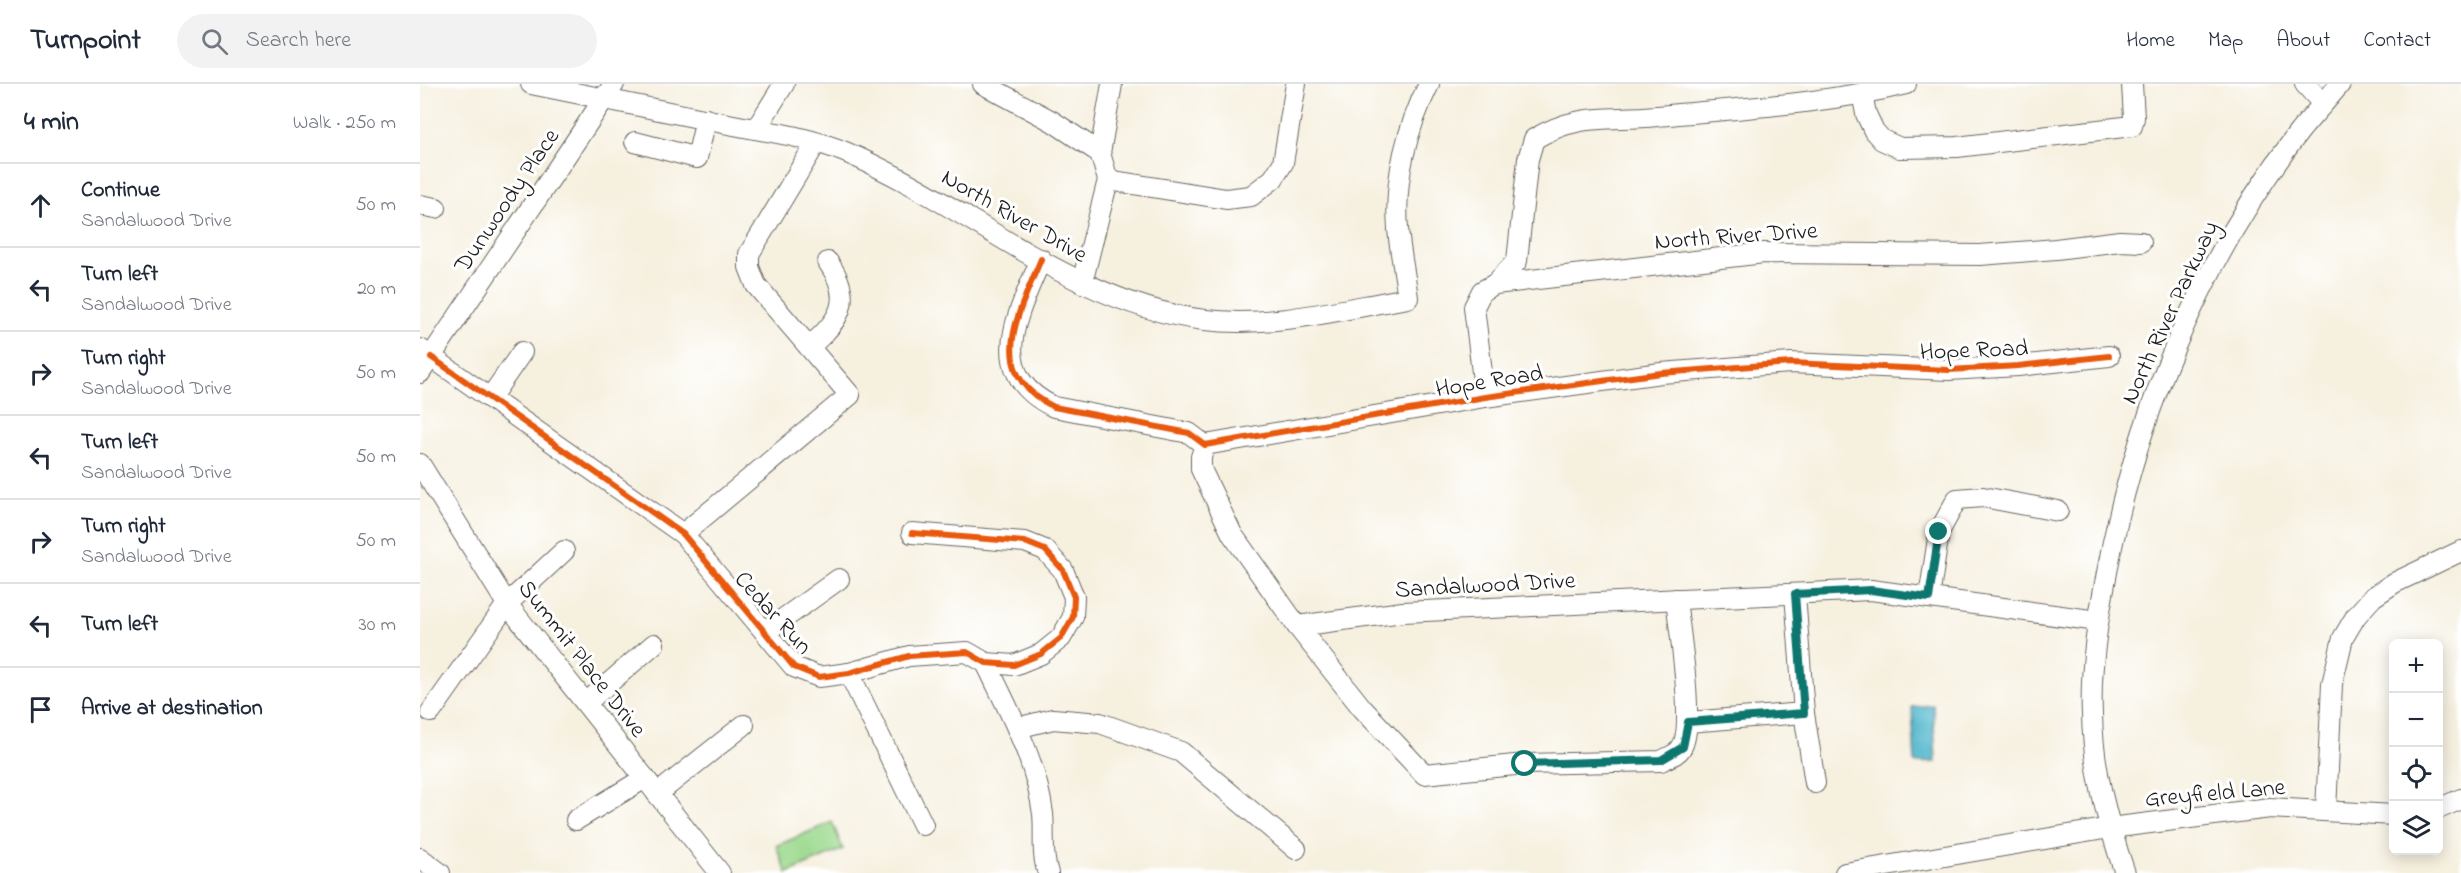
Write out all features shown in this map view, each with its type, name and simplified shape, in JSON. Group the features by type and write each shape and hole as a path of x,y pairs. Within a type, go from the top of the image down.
{"street":[{"path":"531,84 610,91"},
{"path":"756,129 784,84"},
{"path":"983,84 1015,92 1052,121 1100,153"},
{"path":"1082,283 1108,180 1100,153 1112,84"},
{"path":"1108,180 1226,199 1251,196 1273,179 1283,163 1296,84"},
{"name":"North River Drive","path":"610,91 706,119 843,151 894,175 1082,283 1120,301 1162,313 1206,320 1242,322 1280,320 1408,298 1398,228 1398,194 1409,133 1429,84"},
{"path":"1485,397 1474,307 1482,291 1495,284 1517,261 1528,159 1534,139 1551,128 1583,119 1646,118 1830,99 1906,84"},
{"path":"1862,93 1866,114 1874,131 1882,140 1900,148 1957,147 2132,126 2134,118 2132,84"},
{"path":"2305,84 2323,104"},
{"name":"North River Parkway","path":"2125,873 2110,828 2098,772 2092,715 2092,666 2109,558 2125,492 2144,427 2168,364 2213,268 2255,196 2299,132 2340,84"},
{"name":"Dunwoody Place","path":"420,373 426,353 610,91"},
{"path":"634,142 697,158 706,119"},
{"path":"683,534 850,395 756,285 749,267 748,254 816,143"},
{"name":"North River Drive","path":"1495,284 1764,253 1980,255 2120,241 2140,242"},
{"path":"1041,259 1014,326 1011,340 1013,366 1026,389 1038,399 1054,407 1189,433 1206,445 1201,457 1202,469 1232,534 1297,626 1362,708 1424,774 1525,764 1661,760 1683,747 1688,722 1676,599"},
{"path":"809,347 823,335 841,307 843,291 841,284 828,262"},
{"path":"490,398 522,352"},
{"name":"Cedar Run","path":"426,353 683,534 794,667 819,677 849,673 909,656 968,652 986,663 1014,664 1041,654 1061,638 1074,617 1074,597 1063,570 1045,550 1025,542 912,533"},
{"name":"Hope Road","path":"1206,445 1485,397 1661,373 1791,363 1948,370 2018,366 2109,356"},
{"name":"Summit Place Drive","path":"420,464 507,603 720,873"},
{"path":"1929,598 1939,532 1957,499 1983,496 2058,511"},
{"path":"431,712 507,603 564,551"},
{"path":"2326,811 2332,684 2343,638 2356,616 2373,597 2394,583 2461,551"},
{"path":"765,632 839,579"},
{"name":"Sandalwood Drive","path":"1297,626 1402,612 1871,590 2098,621"},
{"path":"1795,594 1804,713 1815,783"},
{"path":"586,703 654,644"},
{"path":"986,663 1017,728 1035,780 1043,813 1048,873"},
{"path":"849,673 923,825"},
{"path":"1688,722 1804,713"},
{"path":"1017,728 1053,719 1100,723 1181,752 1296,849"},
{"path":"657,794 744,725"},
{"path":"576,820 645,778"},
{"path":"2443,807 2461,799"},
{"name":"Greyfield Lane","path":"1845,873 2110,828 2270,808 2389,815"},
{"path":"420,858 440,873"}],"green space":[{"path":"832,822 843,849 787,873 776,846"}],"water":[{"path":"1933,705 1936,762 1915,763 1912,707"}],"cycle path":[{"path":"1041,259 1024,300 1013,340 1013,359 1019,377 1032,393 1054,407 1189,433 1205,445 1485,397 1661,373 1791,363 1949,370 2018,366 2109,356"},
{"path":"431,357 683,534 794,667 819,677 849,673 909,656 967,652 986,663 1014,665 1041,654 1061,638 1073,617 1074,597 1063,570 1045,550 1025,542 912,533"}],"route":[{"path":"1525,764 1661,760 1683,747 1688,722 1804,713 1795,594 1871,590 1929,598 1939,532"}]}
